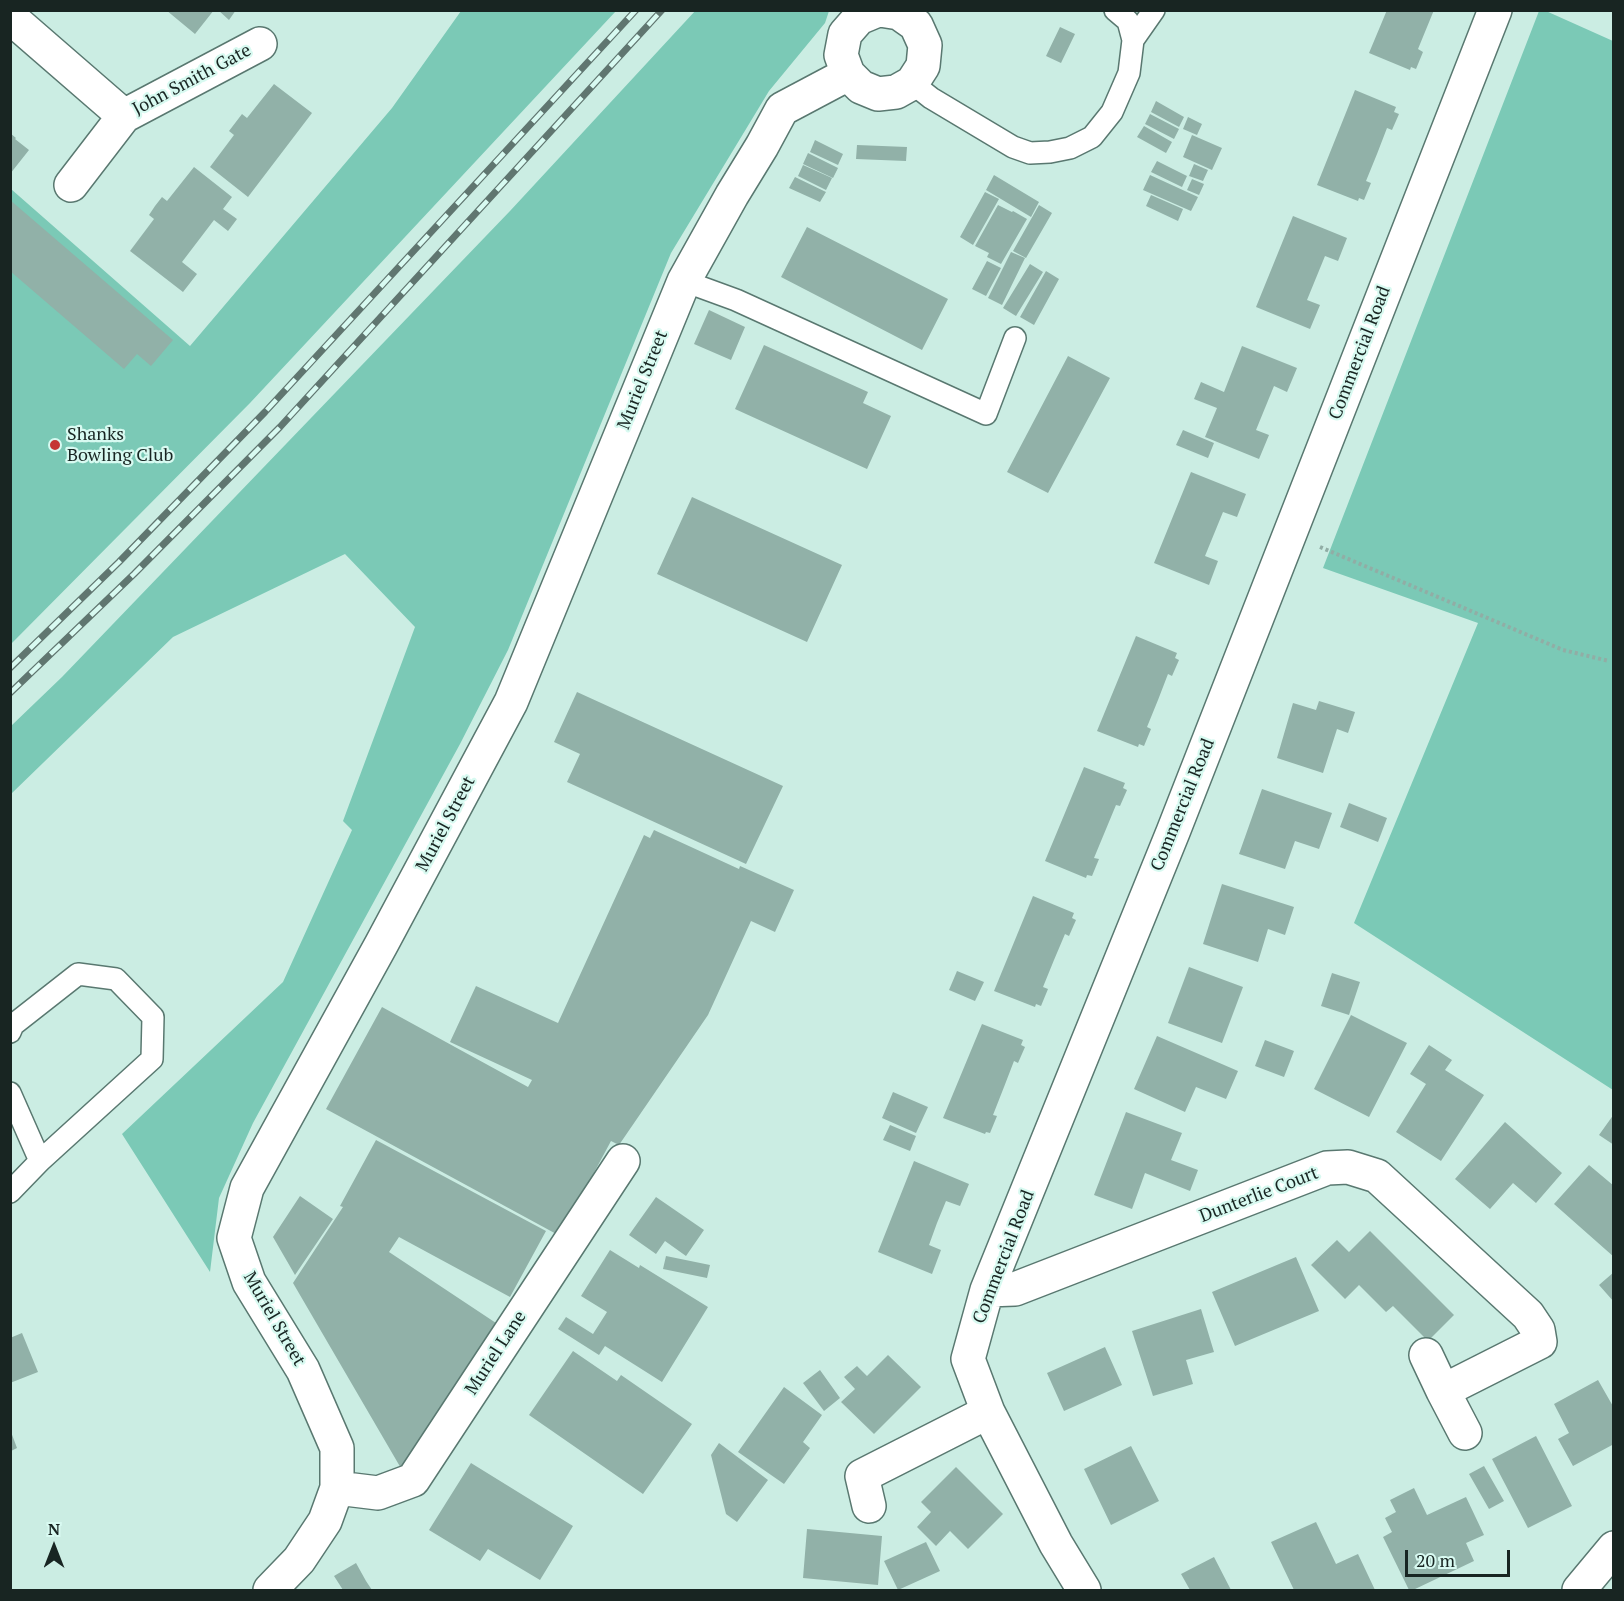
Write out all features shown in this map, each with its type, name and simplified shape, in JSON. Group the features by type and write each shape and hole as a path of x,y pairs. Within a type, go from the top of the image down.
{"street":[{"path":"879,10 899,13 916,26 925,45 923,66 912,83 896,92 878,94 861,87 848,75 842,55 845,34 859,18 879,10"},
{"name":"Commercial Road","path":"1084,1590 1056,1544 988,1412 968,1359 987,1290 1173,832 1495,10"},
{"name":"John Smith Gate","path":"10,17 124,116"},
{"name":"John Smith Gate","path":"71,185 124,116 260,44"},
{"name":"Muriel Street","path":"270,1590 299,1560 325,1521 337,1488 337,1448 303,1370 249,1282 234,1238 247,1188 511,702 684,281 782,109 848,75"},
{"name":"Muriel Lane","path":"337,1488 378,1493 412,1480 623,1161"},
{"name":"Dunterlie Court","path":"987,1290 1015,1289 1327,1168 1348,1167 1377,1176 1528,1315 1538,1330 1540,1342 1443,1391"},
{"path":"1426,1355 1465,1433"},
{"path":"869,1506 862,1476 988,1412"},
{"path":"1579,1590 1614,1548"}],"lane":[{"path":"912,83 931,98 1013,147 1030,153 1070,148 1092,137 1112,112 1129,73 1132,40 1128,21 1115,10"},
{"path":"1132,40 1154,10"},
{"path":"684,281 736,300 986,414 1015,338"},
{"path":"10,1032 13,1025 78,974 116,979 153,1017 152,1059 40,1161 10,1192"},
{"path":"10,1093 40,1161"}],"path":[{"path":"1289,534 1563,650 1609,662"}],"green space":[{"path":"696,10 829,11 825,23 769,91 671,253 508,650 460,744 253,1123 219,1198 210,1272 122,1134 283,982 352,830 343,821 415,627 345,554 173,637 11,794 11,726 62,677 510,211"},
{"path":"461,11 616,11 250,403 11,644 11,189 190,346 392,108"},
{"path":"1539,11 1546,11 1613,41 1613,1090 1354,923 1478,623 1323,568"}],"building":[{"path":"166,10 214,10 195,34"},
{"path":"218,10 236,10 229,20"},
{"path":"1387,10 1434,10 1418,49 1423,52 1416,69 1411,67 1410,70 1369,53"},
{"path":"1060,27 1075,34 1061,63 1046,56"},
{"path":"274,84 312,113 248,197 210,167 234,135 229,131 242,114 247,118"},
{"path":"1355,90 1396,107 1394,112 1399,114 1392,130 1387,128 1366,181 1371,183 1364,200 1359,198 1358,201 1317,185"},
{"path":"1156,101 1184,117 1179,127 1151,112"},
{"path":"1150,114 1179,129 1174,139 1145,124"},
{"path":"1188,117 1202,124 1197,135 1183,129"},
{"path":"1144,126 1172,142 1166,153 1137,137"},
{"path":"10,133 29,150 10,174"},
{"path":"1192,135 1222,148 1212,170 1183,157"},
{"path":"815,140 843,154 838,165 810,152"},
{"path":"857,145 907,147 906,161 856,159"},
{"path":"808,153 838,168 833,178 803,164"},
{"path":"1157,161 1187,176 1182,187 1151,172"},
{"path":"1194,164 1208,170 1203,181 1189,176"},
{"path":"803,165 832,178 826,190 798,176"},
{"path":"194,167 232,197 223,209 237,219 228,231 214,220 182,262 197,274 183,292 130,251 154,219 149,215 155,206 162,197 167,201"},
{"path":"994,175 1039,202 1031,217 986,190"},
{"path":"1150,175 1198,197 1191,211 1143,190"},
{"path":"795,177 826,192 820,202 789,188"},
{"path":"1192,179 1204,184 1199,195 1187,190"},
{"path":"985,192 999,199 973,245 960,237"},
{"path":"1151,195 1183,209 1178,221 1146,206"},
{"path":"10,200 173,340 151,366 137,354 124,369 10,271"},
{"path":"998,205 1027,219 1001,264 987,257 989,253 975,246"},
{"path":"1039,205 1052,213 1026,258 1013,251"},
{"path":"1293,216 1347,238 1338,261 1325,256 1307,300 1320,305 1310,329 1256,307"},
{"path":"807,227 948,299 922,350 781,277"},
{"path":"1011,252 1025,258 1002,305 988,298"},
{"path":"987,261 1001,268 986,296 972,289"},
{"path":"1030,264 1043,272 1016,316 1003,308"},
{"path":"1046,271 1059,279 1034,325 1020,317"},
{"path":"709,310 745,327 731,360 694,344"},
{"path":"764,345 868,392 863,403 891,416 867,469 735,409"},
{"path":"1242,346 1297,368 1287,392 1274,386 1256,430 1269,435 1259,459 1205,437 1217,408 1194,399 1201,382 1224,392"},
{"path":"1068,356 1110,378 1048,493 1007,472"},
{"path":"1183,430 1214,443 1208,458 1176,445"},
{"path":"1191,472 1246,494 1237,517 1223,512 1205,556 1218,561 1209,585 1154,563"},
{"path":"692,497 842,565 807,642 657,574"},
{"path":"1136,636 1177,653 1175,658 1179,660 1172,676 1168,674 1147,727 1151,729 1144,746 1139,744 1138,747 1097,731"},
{"path":"577,692 783,786 746,864 567,782 580,754 554,742"},
{"path":"1319,701 1355,712 1348,733 1337,729 1323,773 1277,758 1293,703 1316,710"},
{"path":"1084,767 1125,783 1123,788 1127,790 1120,806 1116,805 1094,858 1099,859 1092,876 1087,875 1086,878 1045,861"},
{"path":"1262,789 1332,813 1319,849 1295,841 1285,869 1239,854"},
{"path":"1349,803 1387,818 1378,842 1340,827"},
{"path":"654,830 739,869 740,866 794,890 775,932 751,921 708,1015 619,1145 611,1141 560,1236 326,1109 382,1007 528,1087 532,1080 450,1042 476,986 558,1023 644,835 650,838"},
{"path":"1222,884 1294,907 1285,935 1268,929 1258,962 1203,944"},
{"path":"1033,896 1074,913 1072,918 1076,920 1069,936 1065,934 1043,987 1048,989 1041,1006 1036,1004 1035,1007 994,991"},
{"path":"1189,967 1243,987 1222,1043 1168,1023"},
{"path":"957,971 984,982 975,1001 949,990"},
{"path":"1332,973 1360,982 1349,1015 1321,1006"},
{"path":"1351,1015 1407,1043 1369,1117 1314,1089"},
{"path":"982,1024 1023,1040 1021,1045 1025,1047 1018,1063 1014,1061 993,1115 997,1116 990,1133 985,1134 943,1118"},
{"path":"1157,1036 1238,1071 1226,1099 1196,1087 1185,1112 1134,1089"},
{"path":"1265,1040 1294,1051 1284,1077 1255,1066"},
{"path":"1429,1045 1452,1060 1445,1070 1484,1095 1441,1161 1396,1132 1426,1084 1410,1074"},
{"path":"893,1092 928,1107 916,1133 882,1118"},
{"path":"1126,1112 1182,1133 1171,1160 1198,1170 1190,1191 1145,1173 1132,1209 1094,1195"},
{"path":"1614,1114 1614,1145 1599,1135"},
{"path":"1505,1122 1562,1173 1536,1203 1513,1183 1490,1209 1455,1179"},
{"path":"890,1125 916,1136 910,1151 883,1140"},
{"path":"376,1140 546,1231 510,1297 399,1237 389,1252 499,1325 402,1470 293,1283 343,1207 340,1206"},
{"path":"914,1161 969,1184 960,1206 946,1201 929,1245 941,1250 932,1274 878,1252"},
{"path":"1589,1165 1614,1186 1614,1257 1554,1204"},
{"path":"300,1196 333,1219 295,1275 273,1237"},
{"path":"656,1197 704,1230 686,1256 665,1241 656,1254 629,1235"},
{"path":"1370,1231 1454,1315 1428,1341 1393,1306 1386,1312 1359,1285 1345,1299 1311,1265 1337,1240 1349,1252"},
{"path":"610,1250 639,1268 640,1265 708,1307 662,1382 605,1346 599,1355 558,1329 566,1317 593,1334 607,1312 581,1296"},
{"path":"666,1256 710,1265 707,1278 663,1269"},
{"path":"1296,1257 1319,1311 1235,1346 1212,1292"},
{"path":"1614,1272 1614,1302 1599,1285"},
{"path":"1201,1309 1214,1352 1186,1360 1193,1384 1153,1396 1132,1331"},
{"path":"22,1333 38,1372 10,1383 10,1338"},
{"path":"1105,1347 1122,1385 1064,1411 1047,1373"},
{"path":"573,1351 617,1381 621,1375 692,1424 643,1494 529,1415"},
{"path":"888,1355 921,1387 874,1434 841,1402 855,1389 844,1377 857,1366 867,1376"},
{"path":"820,1370 840,1398 824,1411 803,1383"},
{"path":"1598,1380 1614,1408 1614,1444 1573,1466 1558,1439 1569,1433 1554,1404"},
{"path":"784,1387 822,1415 803,1442 810,1448 784,1484 738,1452"},
{"path":"11,1432 17,1448 11,1451"},
{"path":"1536,1436 1572,1506 1528,1528 1492,1459"},
{"path":"719,1443 768,1480 737,1522 726,1514 711,1455"},
{"path":"1131,1446 1159,1501 1111,1525 1084,1469"},
{"path":"471,1463 573,1526 540,1580 488,1549 480,1561 429,1530"},
{"path":"1484,1466 1504,1501 1489,1509 1469,1474"},
{"path":"956,1467 1003,1514 968,1549 950,1531 936,1546 917,1527 931,1512 921,1502"},
{"path":"1414,1488 1427,1515 1466,1497 1484,1535 1466,1543 1474,1561 1409,1590 1383,1537 1392,1532 1385,1518 1396,1512 1390,1500"},
{"path":"1316,1522 1336,1564 1358,1554 1375,1590 1294,1590 1271,1542"},
{"path":"807,1529 882,1536 878,1585 803,1578"},
{"path":"926,1542 940,1571 898,1590 884,1561"},
{"path":"1214,1557 1231,1590 1190,1590 1181,1574"},
{"path":"356,1563 372,1590 343,1590 334,1576"}],"railway":[{"path":"10,668 119,562 265,412 636,10"},
{"path":"10,693 134,574 280,427 662,10"}],"place":[{"name":"Shanks Bowling Club","path":"55,445"}]}
